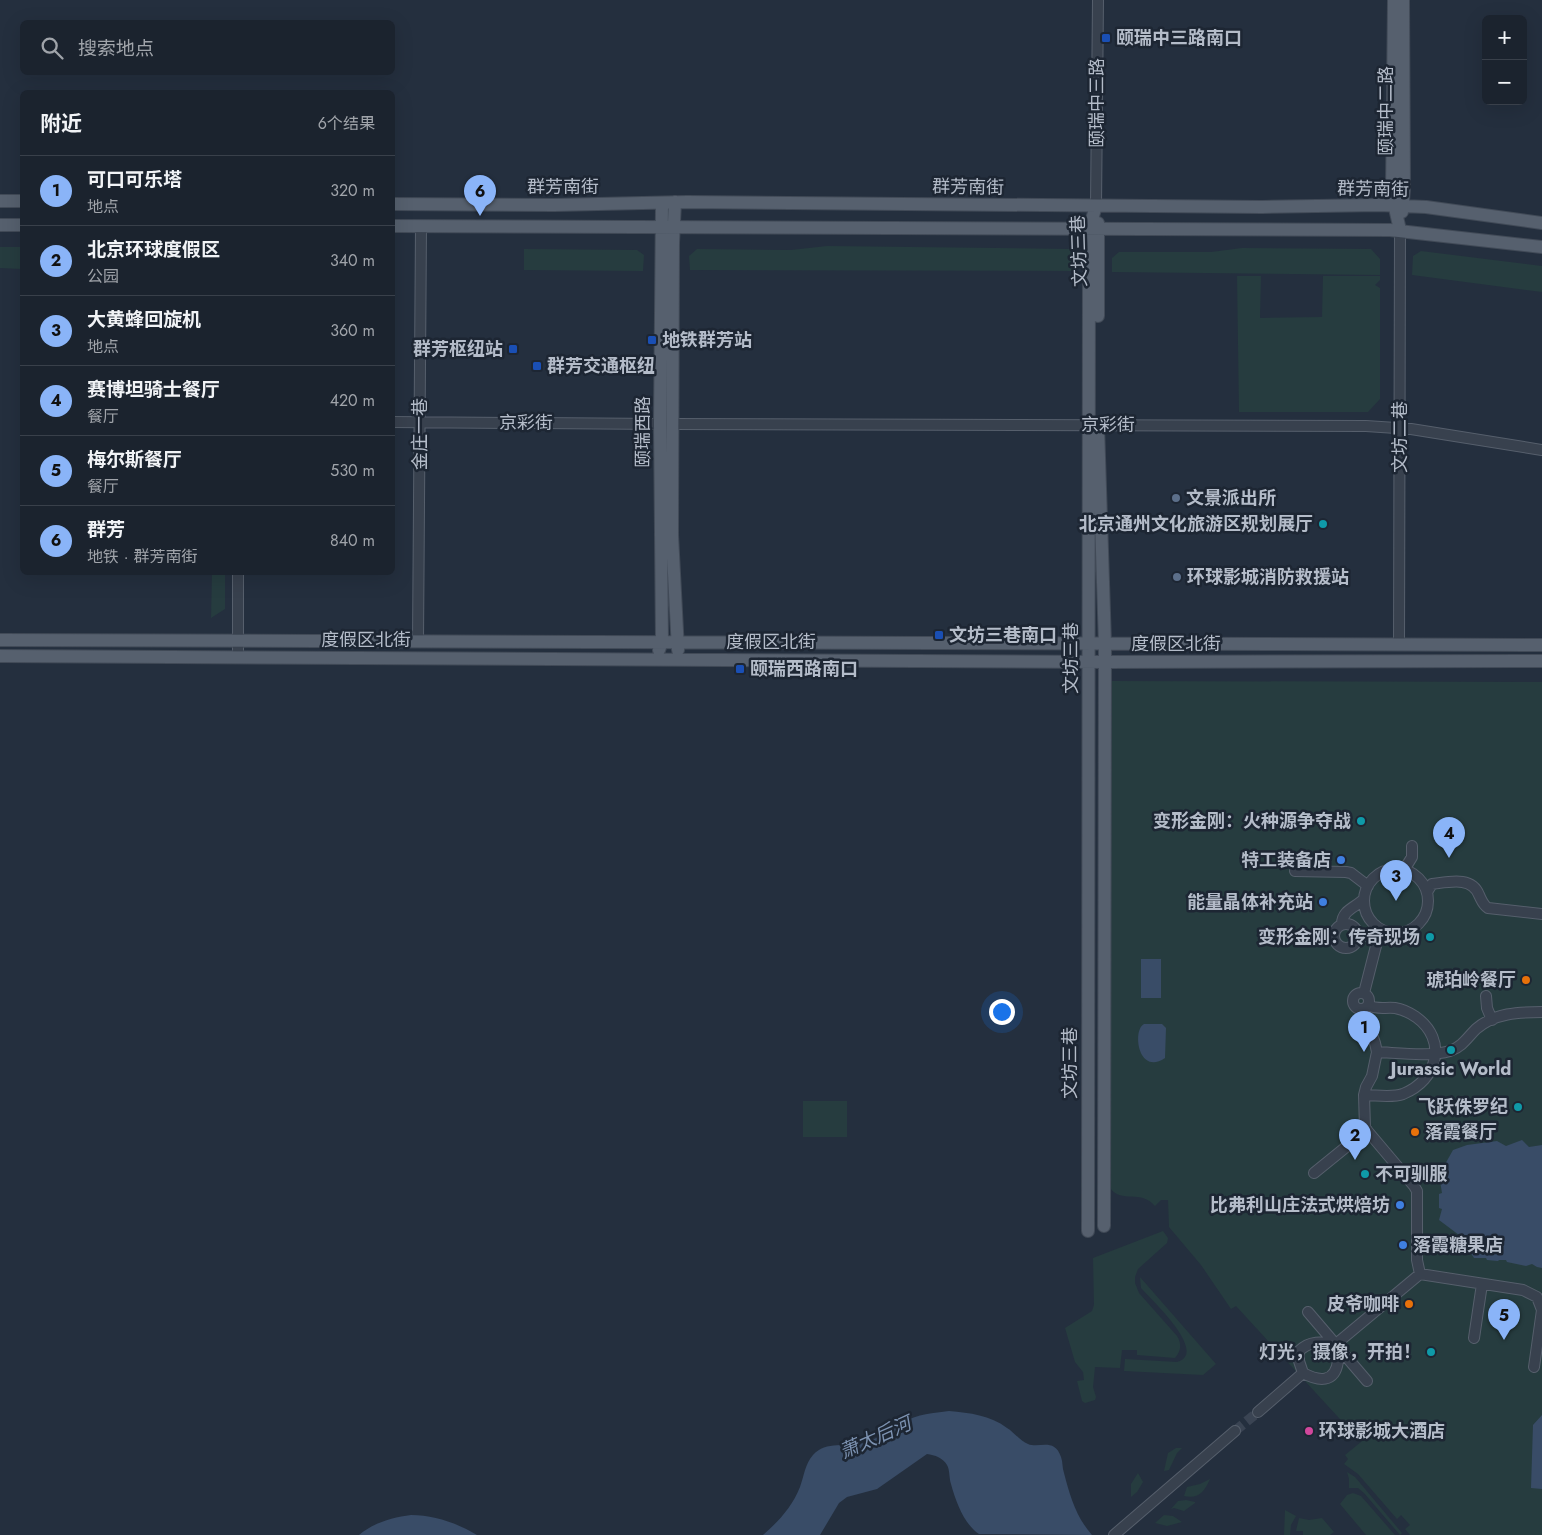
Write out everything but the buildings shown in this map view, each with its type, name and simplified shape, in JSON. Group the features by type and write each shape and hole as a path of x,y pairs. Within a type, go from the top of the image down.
{"main road":[{"name":"颐瑞中二路","path":"1394,0 1392,195 1398,206"},
{"name":"颐瑞中二路","path":"1400,230 1398,206 1404,0"},
{"path":"0,201 20,201"},
{"name":"群芳南街","path":"395,204 669,203 1262,207 1398,206 1426,207 1542,224"},
{"name":"颐瑞西路","path":"669,203 668,228 661,242 666,424 676,642 680,660"},
{"name":"文坊三巷","path":"1088,1231 1088,644 1093,425 1094,229 1096,206"},
{"path":"0,225 20,225"},
{"path":"395,226 1400,230 1542,247"},
{"name":"颐瑞西路","path":"655,660 662,642 666,424"},
{"name":"文坊三巷","path":"1093,425 1105,644 1104,1226"},
{"name":"度假区北街","path":"0,640 1542,645"},
{"path":"199,656 203,651 200,641"},
{"path":"274,656 270,650 271,645 275,641"},
{"name":"度假区北街","path":"0,656 1105,662 1542,661"}],"street":[{"name":"颐瑞中三路","path":"1096,206 1098,0"},
{"name":"金庄一巷","path":"418,642 421,227"},
{"name":"文坊二巷","path":"1399,645 1400,230"},
{"name":"京彩街","path":"395,422 1366,426 1400,428 1542,450"},
{"path":"238,575 238,656"},
{"path":"1404,870 1412,857 1412,846"},
{"path":"1358,936 1380,934 1391,932 1400,933 1417,926 1427,910 1428,901 1427,892 1418,878 1404,870 1388,870 1380,874 1368,886 1364,899 1367,914 1376,925 1380,934 1364,993"},
{"path":"1295,871 1351,873 1368,886"},
{"path":"1427,892 1432,884 1470,883 1476,888 1484,906 1488,908 1542,914"},
{"path":"1342,924 1342,917 1346,912 1364,899"},
{"path":"1350,924 1358,932 1358,936 1357,941 1351,947 1342,947 1336,942 1334,934 1338,926 1350,924"},
{"path":"1364,1095 1401,1095 1409,1091 1420,1083 1432,1070 1436,1054 1433,1037 1429,1030 1415,1016 1396,1008 1374,1008 1366,1007 1355,1007 1353,1002 1356,994 1364,993 1369,996 1366,1007 1377,1052 1372,1076 1364,1095 1366,1130 1417,1191 1417,1260 1420,1274"},
{"path":"1486,996 1492,1020"},
{"path":"1377,1052 1436,1054 1462,1046 1477,1029 1500,1016 1524,1012 1542,1012"},
{"path":"1314,1173 1366,1130"},
{"path":"1303,1374 1299,1361 1299,1351 1304,1346 1323,1342 1336,1344 1420,1274 1523,1290 1536,1297 1542,1310 1534,1367"},
{"path":"1474,1338 1482,1284"},
{"path":"1308,1312 1367,1382"},
{"path":"1303,1374 1315,1379 1325,1380 1330,1376 1338,1361 1336,1344"},
{"path":"1258,1412 1303,1374"},
{"path":"1114,1535 1235,1431"}],"green space":[{"path":"827,246 1070,249 1076,255 1076,271 690,270 689,256 697,249 791,250"},
{"path":"0,247 20,247 20,269 0,268"},
{"path":"1242,248 1371,249 1380,259 1380,275 1112,272 1112,258 1119,252 1211,252"},
{"path":"524,249 637,250 644,255 643,271 524,270"},
{"path":"1421,251 1542,266 1542,292 1412,275 1413,256"},
{"path":"1237,276 1261,276 1260,318 1322,317 1323,276 1380,276 1380,280 1375,285 1380,288 1380,399 1368,412 1239,412"},
{"path":"212,575 225,575 225,609 211,618"},
{"path":"1109,681 1542,682 1542,1535 1410,1535 1405,1529 1410,1525 1401,1515 1397,1519 1358,1474 1344,1464 1348,1459 1345,1455 1361,1442 1236,1306 1231,1309 1201,1265 1169,1227 1168,1200 1161,1200 1155,1206 1144,1198 1120,1195 1110,1188"},
{"path":"803,1101 847,1101 847,1137 803,1137"},
{"path":"1163,1231 1168,1238 1167,1243 1138,1269 1135,1283 1139,1293 1179,1339 1179,1353 1175,1358 1137,1355 1137,1350 1122,1350 1120,1368 1095,1367 1093,1387 1096,1397 1095,1400 1085,1403 1082,1401 1077,1381 1084,1380 1083,1372 1075,1362 1065,1328 1092,1311 1094,1305 1093,1258"},
{"path":"1140,1277 1216,1364 1203,1375 1124,1371 1125,1359 1177,1362 1186,1355 1186,1348 1178,1330 1141,1288"},
{"path":"1176,1448 1182,1448 1177,1453 1169,1470 1164,1471 1168,1453"},
{"path":"1347,1472 1355,1477 1402,1533 1400,1535 1364,1493 1358,1488 1349,1488"},
{"path":"1138,1473 1143,1482 1137,1492 1131,1497 1131,1484"},
{"path":"1210,1479 1206,1488 1200,1494 1189,1497 1184,1496 1187,1487"},
{"path":"1353,1493 1361,1496 1395,1535 1366,1535 1340,1504 1347,1495"},
{"path":"1186,1500 1195,1503 1184,1511 1171,1509 1178,1501"},
{"path":"1285,1510 1296,1516 1291,1525 1290,1535 1284,1535"},
{"path":"1164,1515 1173,1516 1182,1522 1167,1526 1155,1523"},
{"path":"1299,1518 1309,1520 1322,1518 1334,1532 1330,1535 1303,1535 1303,1531 1296,1531"}],"water":[{"path":"1141,959 1161,959 1161,998 1141,998"},
{"path":"1144,1024 1162,1024 1166,1028 1165,1058 1156,1062 1149,1061 1143,1057 1138,1042 1138,1034"},
{"path":"1522,1140 1529,1147 1542,1145 1542,1268 1532,1264 1526,1266 1507,1262 1506,1260 1474,1258 1459,1235 1439,1220 1442,1209 1439,1208 1439,1194 1442,1193 1439,1175 1453,1150 1467,1145 1497,1141 1506,1146"},
{"path":"949,1411 987,1417 1010,1430 1025,1443 1054,1447 1061,1457 1063,1471 1074,1506 1092,1535 979,1534 961,1512 950,1482 947,1465 938,1457 927,1454 877,1489 847,1497 839,1503 820,1535 763,1535 780,1519 789,1507 800,1487 808,1462 818,1450 830,1446 864,1443 914,1417"},
{"path":"1542,1415 1542,1489 1531,1488 1533,1425"},
{"path":"411,1515 445,1520 477,1535 359,1535 370,1527 384,1521"}],"tunnel":[{"path":"1235,1431 1258,1412"}],"place":[{"name":"颐瑞中三路南口","path":"1106,38"},
{"name":"群芳","path":"480,216"},
{"name":"地铁群芳站","path":"652,340"},
{"name":"群芳枢纽站","path":"513,349"},
{"name":"群芳交通枢纽","path":"537,366"},
{"name":"文景派出所","path":"1176,498"},
{"name":"北京通州文化旅游区规划展厅","path":"1323,524"},
{"name":"环球影城消防救援站","path":"1177,577"},
{"name":"文坊三巷南口","path":"939,635"},
{"name":"颐瑞西路南口","path":"740,669"},
{"name":"变形金刚：火种源争夺战","path":"1361,821"},
{"name":"赛博坦骑士餐厅","path":"1449,858"},
{"name":"特工装备店","path":"1341,860"},
{"name":"大黄蜂回旋机","path":"1396,901"},
{"name":"能量晶体补充站","path":"1323,902"},
{"name":"变形金刚：传奇现场","path":"1430,937"},
{"name":"琥珀岭餐厅","path":"1526,980"},
{"name":"Jurassic World","path":"1451,1050"},
{"name":"可口可乐塔","path":"1364,1052"},
{"name":"飞跃侏罗纪","path":"1518,1107"},
{"name":"落霞餐厅","path":"1415,1132"},
{"name":"北京环球度假区","path":"1355,1160"},
{"name":"不可驯服","path":"1365,1174"},
{"name":"比弗利山庄法式烘焙坊","path":"1400,1205"},
{"name":"落霞糖果店","path":"1403,1245"},
{"name":"皮爷咖啡","path":"1409,1304"},
{"name":"梅尔斯餐厅","path":"1504,1340"},
{"name":"灯光，摄像，开拍！","path":"1431,1352"},
{"name":"环球影城大酒店","path":"1309,1431"}],"water label":[{"name":"萧太后河","path":"875,1437"}]}
